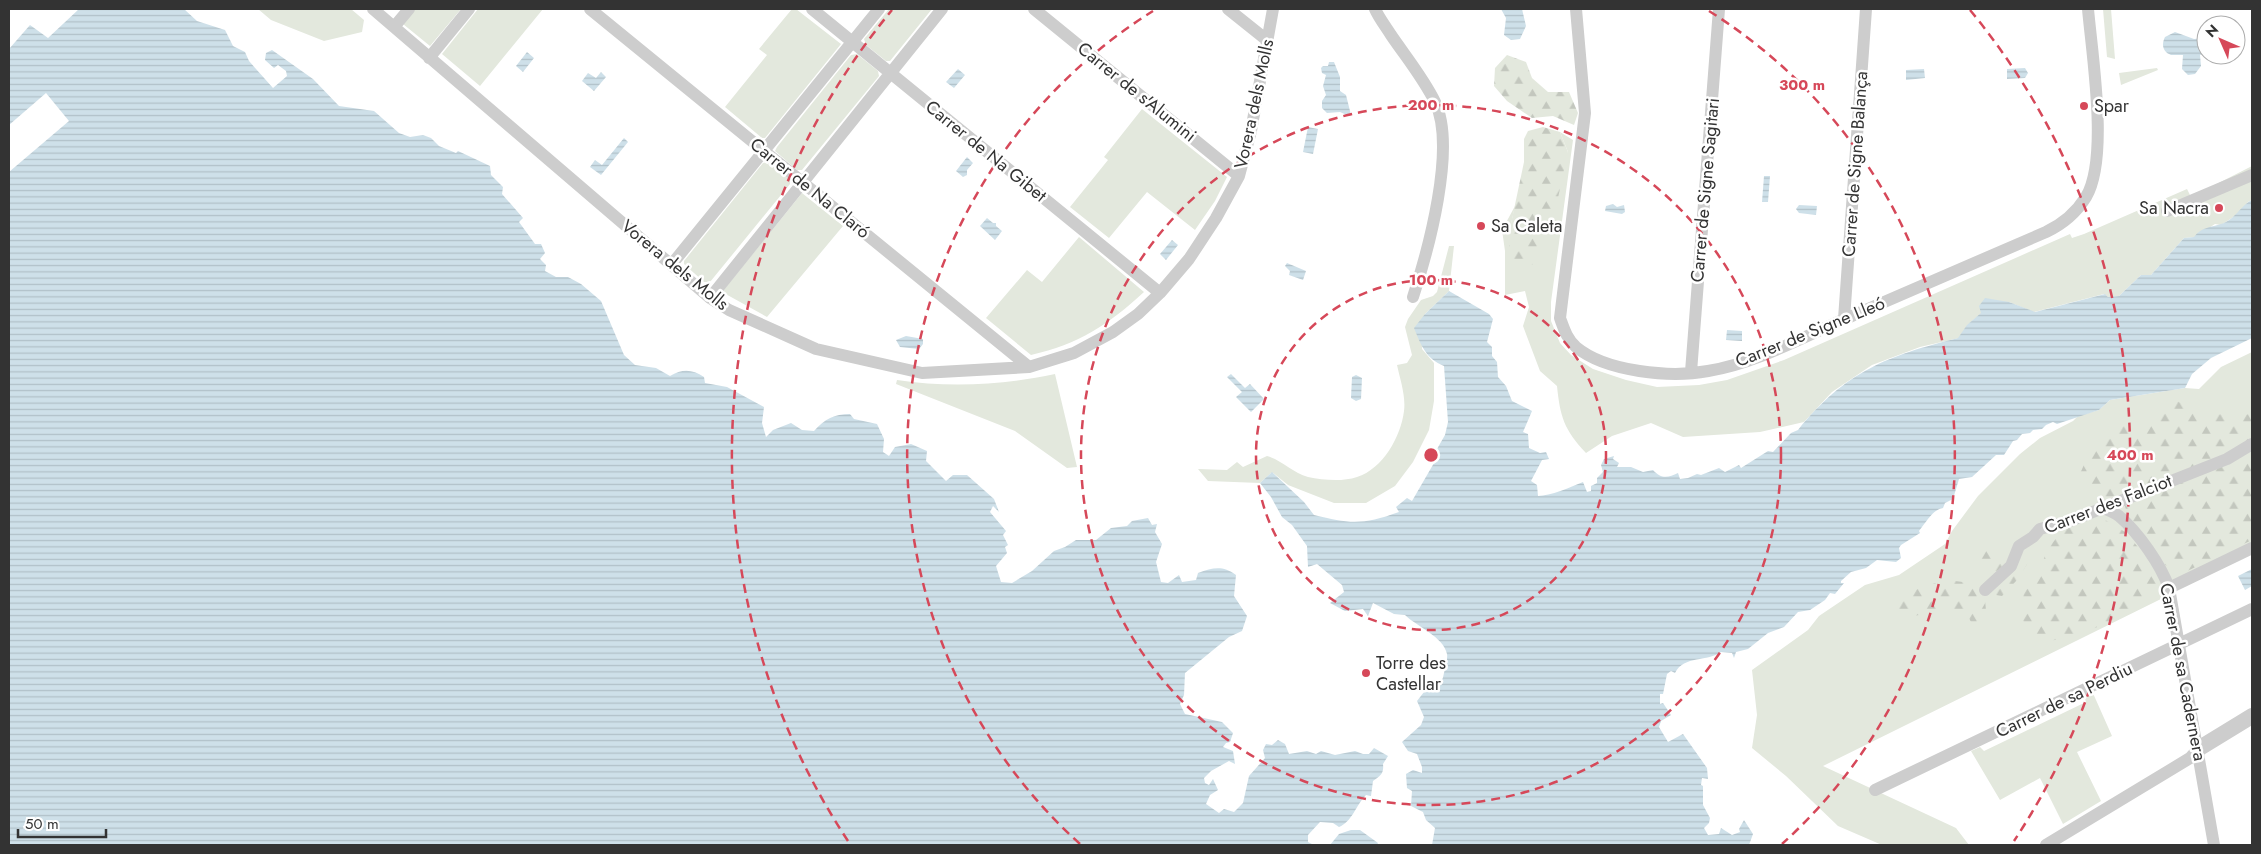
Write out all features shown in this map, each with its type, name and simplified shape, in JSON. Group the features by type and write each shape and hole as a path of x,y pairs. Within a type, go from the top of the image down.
{"street":[{"name":"Vorera dels Molls","path":"373,9 710,298 729,310 816,349 922,374 1030,367 1074,353 1113,332 1138,314 1160,293 1189,259 1216,218 1239,176 1251,131 1273,9"},
{"path":"394,27 409,9"},
{"path":"430,58 469,9"},
{"name":"Carrer de Na Claró","path":"590,9 1030,367"},
{"name":"Carrer de Na Gibet","path":"812,9 1160,293"},
{"path":"672,264 879,9"},
{"path":"710,298 942,9"},
{"name":"Carrer de s'Alumini","path":"1034,9 1239,176"},
{"path":"1228,9 1268,41"},
{"path":"1375,9 1436,103 1441,122 1442,150 1436,216 1413,297"},
{"name":"Carrer de Signe Lleó","path":"1576,9 1585,113 1560,318 1565,333 1576,347 1612,364 1646,372 1707,371 1764,355 2060,225 2068,219 2086,197 2095,171 2097,130 2088,9"},
{"name":"Carrer de Signe Sagitari","path":"1690,372 1720,9"},
{"name":"Carrer de Signe Balança","path":"1844,320 1866,9"},
{"path":"2167,210 2252,175"},
{"name":"Carrer des Falciot","path":"1985,590 2011,566 2019,546 2033,537 2040,529 2070,521 2101,507 2227,459 2252,444"},
{"path":"2118,514 2119,500"},
{"name":"Carrer de sa Cadernera","path":"2101,507 2118,514 2164,573 2170,588 2196,756 2214,845"},
{"path":"2170,588 2252,548"},
{"name":"Carrer de sa Perdiu","path":"1875,790 2252,609"},
{"path":"2196,756 2252,716"},
{"path":"2046,845 2196,756 2252,727"}],"green space":[{"path":"258,9 351,9 364,20 362,32 324,41 271,20"},
{"path":"415,9 461,9 430,46 403,24"},
{"path":"478,9 543,9 480,86 442,54"},
{"path":"792,9 796,9 841,44 765,138 762,138 725,107 767,55 759,49"},
{"path":"889,9 932,9 890,61 886,61 866,45 864,39"},
{"path":"2103,9 2111,9 2115,59 2107,57"},
{"path":"857,54 878,71 879,76 802,170 797,170 775,151 777,147 851,55"},
{"path":"1507,55 1526,62 1532,78 1548,92 1569,92 1578,113 1574,125 1553,116 1532,118 1507,101 1494,86 1495,68"},
{"path":"2157,68 2158,70 2121,85 2119,73"},
{"path":"1142,109 1227,177 1215,201 1195,230 1147,192 1109,238 1070,207 1108,160 1104,157"},
{"path":"1543,127 1560,132 1568,152 1556,207 1540,263 1517,267 1509,258 1509,233 1524,162 1524,139 1528,131"},
{"path":"1560,132 1573,140 1551,302 1551,321 1560,343 1571,355 1593,369 1626,380 1657,387 1699,385 1727,380 1784,360 2070,234 2072,238 2084,234 2187,189 2191,197 2252,166 2252,200 2238,214 2221,225 2215,224 2195,237 2184,238 2151,275 2141,275 2119,296 2108,297 2104,294 2034,312 2009,302 1993,308 1969,324 1959,338 1920,347 1872,365 1832,392 1804,422 1760,432 1683,437 1651,423 1612,436 1586,453 1564,422 1557,386 1540,371 1523,326 1529,307 1525,291 1505,295 1505,251 1502,230 1515,206 1509,233 1568,152"},
{"path":"768,162 790,180 790,184 710,282 704,282 684,264 684,261 763,163"},
{"path":"802,193 843,226 767,317 722,292"},
{"path":"1079,237 1144,292 1105,324 1092,332 1064,345 1031,355 986,318 1027,270 1042,282"},
{"path":"1449,246 1454,246 1449,291 1425,314 1422,349 1434,363 1434,401 1429,430 1413,462 1395,486 1366,503 1334,503 1288,485 1272,472 1260,483 1208,481 1198,469 1227,470 1237,462 1243,467 1267,456 1278,460 1303,475 1326,480 1351,479 1375,467 1395,441 1402,421 1404,399 1397,365 1407,363 1412,355 1405,327 1421,300 1433,296 1437,292"},
{"path":"2252,352 2252,543 2165,597 1823,766 1956,828 1969,845 1882,845 1838,826 1786,776 1752,748 1757,715 1752,670 1808,630 1819,616 1865,585 1899,575 1945,544 1952,531 1978,496 2020,454 2040,438 2073,421 2078,416 2099,410 2110,400 2185,388 2199,389 2221,367"},
{"path":"1055,374 1077,467 1067,468 1015,431 896,384 897,380 957,385 996,383"},
{"path":"2177,401 2204,412 2232,415 2252,414 2252,438 2196,465 2119,495 2099,501 2088,494 2078,478 2093,445 2104,444 2121,424 2137,427 2153,425 2159,402"},
{"path":"2252,451 2252,540 2183,573 2165,565 2128,518 2125,506 2129,500"},
{"path":"2097,515 2125,532 2149,560 2160,581 2160,596 2085,633 2046,642 2026,630 2021,613 2024,591 2038,581 2045,556 2057,538 2074,524"},
{"path":"2029,546 2034,553 2017,580 2002,596 1996,595 1994,587 2023,549"},
{"path":"1989,548 2000,554 2006,564 1999,570 1987,574 1977,561 1981,554"},
{"path":"1947,580 1971,583 1985,600 1987,621 1982,627 1974,628 1968,616 1941,612 1905,617 1896,607 1896,598 1925,586"},
{"path":"2092,691 2112,736 2077,752 2101,801 2063,824 2040,778 2000,800 1971,751 1980,747 1984,751 2086,702 2084,695"}],"shaded area":[{"path":"79,9 184,9 197,21 225,30 233,46 245,52 249,61 273,88 287,76 286,71 278,65 274,68 265,60 266,53 272,50 313,79 339,106 374,111 399,133 410,137 423,135 431,138 439,146 456,153 458,151 490,166 491,175 503,187 502,194 523,218 519,222 535,244 541,244 545,253 540,259 546,265 545,271 556,277 568,277 581,284 601,301 624,355 635,365 656,368 670,376 683,371 695,372 704,377 705,383 727,387 764,407 762,423 766,437 773,430 791,423 802,430 814,431 830,418 850,414 854,419 877,424 884,439 883,452 889,456 895,447 911,444 927,451 926,461 946,481 953,475 967,475 994,499 999,512 993,506 990,512 1006,531 1003,535 1008,545 1005,547 1007,553 996,566 1001,582 1012,583 1032,571 1054,551 1076,540 1096,540 1111,528 1127,526 1132,521 1148,518 1152,525 1157,524 1155,532 1162,544 1156,562 1161,582 1168,583 1179,575 1182,582 1196,580 1198,573 1213,569 1226,570 1236,575 1234,596 1247,616 1242,631 1229,637 1185,673 1184,695 1180,704 1185,714 1222,722 1233,733 1230,742 1226,743 1223,747 1233,751 1235,764 1229,761 1211,771 1204,778 1205,783 1209,785 1213,779 1218,790 1210,795 1206,804 1219,813 1224,809 1234,812 1243,803 1249,776 1265,758 1263,750 1266,744 1272,745 1278,740 1285,744 1289,754 1307,751 1316,754 1321,751 1335,755 1355,751 1369,754 1374,748 1388,756 1383,764 1381,774 1373,781 1371,796 1366,795 1343,825 1339,827 1333,823 1320,822 1308,835 1308,842 1314,845 9,845 9,49 30,25 48,38"},
{"path":"1501,9 1522,9 1526,26 1520,39 1511,40 1504,35 1506,18"},
{"path":"2175,32 2196,39 2196,65 2201,66 2195,74 2188,75 2182,69 2183,55 2168,54 2163,43 2165,37"},
{"path":"527,52 534,58 523,72 516,66"},
{"path":"1329,62 1334,62 1340,77 1340,91 1346,95 1351,115 1349,116 1340,112 1327,113 1322,108 1322,101 1326,95 1323,86 1326,75 1322,73 1321,68 1328,66"},
{"path":"2025,68 2028,73 2025,78 2007,79 2007,69"},
{"path":"958,69 965,75 954,88 946,82"},
{"path":"1924,69 1925,78 1906,80 1906,70"},
{"path":"601,72 606,77 594,91 582,81 588,73 596,78"},
{"path":"1308,127 1318,129 1313,154 1303,152"},
{"path":"624,138 628,142 601,175 590,167 595,160 602,165"},
{"path":"967,157 973,163 967,170 967,175 963,177 956,171"},
{"path":"1764,176 1770,176 1768,202 1762,202"},
{"path":"2252,200 2252,338 2211,358 2192,374 2185,388 2110,400 2099,410 2057,424 2053,422 2042,429 2022,434 2017,440 2013,441 2004,455 1996,455 1972,477 1959,479 1953,499 1945,503 1943,508 1933,514 1919,531 1920,533 1901,545 1899,548 1901,558 1896,562 1877,560 1866,568 1851,572 1841,581 1841,583 1844,583 1835,594 1830,593 1825,600 1810,610 1798,612 1784,627 1768,633 1748,649 1736,652 1734,658 1732,653 1721,652 1710,657 1690,661 1679,667 1675,673 1671,671 1667,674 1663,694 1660,694 1660,704 1663,703 1671,715 1661,721 1659,727 1668,742 1683,734 1707,768 1708,779 1702,778 1701,785 1703,786 1703,805 1710,818 1709,823 1704,828 1708,835 1719,834 1721,828 1732,835 1740,832 1739,829 1744,820 1753,834 1749,845 1432,845 1435,828 1426,820 1423,812 1411,806 1412,791 1407,788 1406,774 1413,770 1422,773 1422,767 1417,754 1408,751 1402,742 1421,725 1424,717 1417,701 1424,692 1432,690 1442,681 1447,658 1445,648 1435,637 1405,615 1394,614 1373,603 1368,616 1363,609 1345,611 1330,603 1344,592 1342,585 1317,564 1308,567 1307,546 1292,525 1282,517 1271,497 1260,483 1272,472 1304,502 1314,515 1337,520 1356,522 1376,519 1399,512 1396,507 1407,498 1412,501 1434,463 1437,449 1445,435 1448,422 1444,366 1428,355 1414,328 1425,314 1449,291 1489,314 1493,319 1487,342 1492,347 1492,356 1497,362 1498,377 1506,386 1512,401 1532,411 1523,432 1528,434 1529,448 1540,453 1546,452 1549,459 1542,460 1531,481 1537,485 1538,496 1567,489 1583,482 1587,492 1591,491 1591,486 1597,483 1597,478 1603,472 1601,465 1604,459 1614,456 1613,459 1619,463 1617,467 1631,467 1643,472 1653,470 1665,477 1678,473 1680,479 1697,474 1701,475 1719,468 1725,472 1739,465 1741,468 1768,451 1773,452 1791,433 1798,430 1833,393 1869,369 1889,359 1958,338 1967,325 1981,313 1979,306 1985,298 2009,302 2035,312 2105,294 2108,297 2119,296 2141,275 2151,275 2184,238 2194,237 2203,229 2226,222"},
{"path":"1613,204 1617,207 1624,205 1625,212 1622,214 1605,211 1606,206"},
{"path":"1799,205 1817,206 1816,215 1799,213 1796,209"},
{"path":"987,218 996,223 996,226 1002,231 995,240 980,226"},
{"path":"1172,240 1178,245 1166,260 1160,254"},
{"path":"1287,263 1306,271 1303,280 1289,275 1290,271 1285,266"},
{"path":"1727,330 1742,331 1742,341 1726,340"},
{"path":"906,336 923,339 923,344 919,349 900,347 896,340"},
{"path":"1231,374 1245,388 1250,384 1264,399 1251,412 1236,397 1242,392 1227,377"},
{"path":"1356,375 1362,378 1361,399 1356,401 1351,398 1352,377"},
{"path":"2252,569 2252,586 2245,590 2238,576"},
{"path":"1351,830 1360,830 1378,843 1377,845 1330,845 1339,834"}],"pier":[{"path":"46,93 69,121 9,172 9,125"}],"place":[{"name":"Spar","path":"2084,106"},
{"name":"Sa Nacra","path":"2219,208"},
{"name":"Sa Caleta","path":"1481,226"},
{"name":"Torre des Castellar","path":"1366,673"}]}
